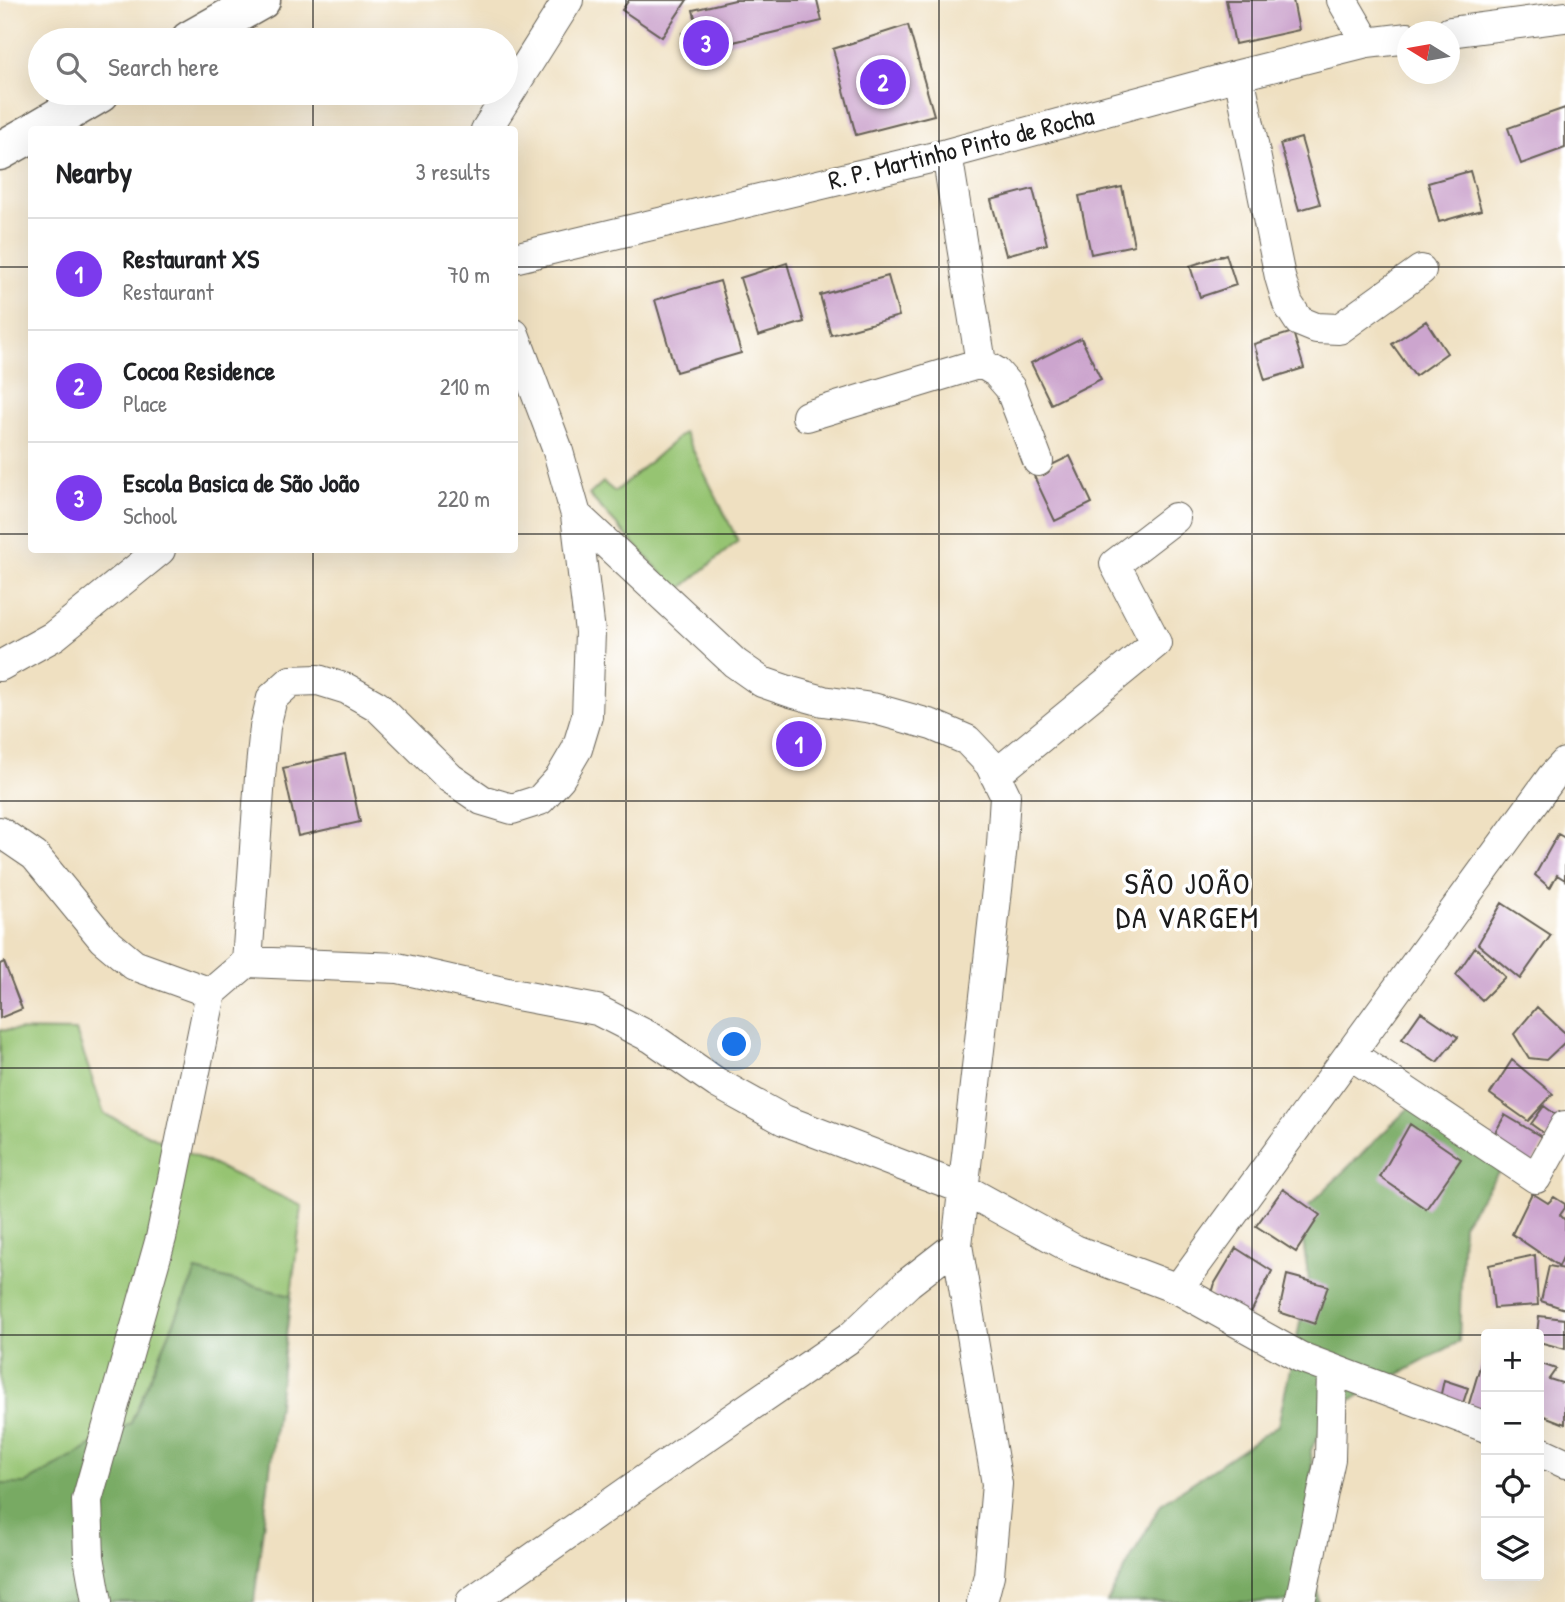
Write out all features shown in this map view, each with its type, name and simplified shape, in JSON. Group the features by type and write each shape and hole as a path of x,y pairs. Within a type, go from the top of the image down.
{"main road":[{"path":"211,28 261,0"},
{"path":"44,126 80,105"},
{"path":"0,151 28,135"}],"street":[{"path":"518,79 568,0"},
{"path":"1342,0 1367,43"},
{"path":"1460,31 1565,17"},
{"name":"R. P. Martinho Pinto de Rocha","path":"518,257 947,154 1367,43 1397,39"},
{"path":"1239,75 1280,277 1288,304 1299,321 1316,328 1339,329 1421,270"},
{"path":"489,126 502,105"},
{"path":"947,154 981,363"},
{"path":"247,961 265,727 272,698 291,681 318,680 347,689 377,706 450,778 482,800 512,809 540,800 561,778 578,749 587,716 590,632 576,515 557,448 518,345"},
{"path":"807,416 981,363 996,372 1010,388 1038,461"},
{"path":"576,515 735,663 762,682 823,701 872,708 932,725 967,740 990,764 1005,795 1002,845 957,1245 997,1484 989,1575 982,1602"},
{"path":"995,775 1156,643 1115,564 1175,518"},
{"path":"0,666 54,636 156,553"},
{"path":"1178,1289 1552,777 1565,763"},
{"path":"0,832 35,856 103,939 134,965 211,993"},
{"path":"97,1602 89,1557 86,1500 161,1238 211,993 247,961 398,968 597,1010 652,1038 717,1083 784,1120 964,1189 1075,1250 1178,1289 1300,1357 1481,1425"},
{"path":"1350,1054 1536,1178 1565,1126"},
{"path":"471,1602 851,1337 908,1283 957,1245"},
{"path":"1300,1602 1329,1459 1332,1369"},
{"path":"1544,1453 1565,1462"}],"green space":[{"path":"684,432 738,541 678,591 589,495 603,482 615,492"},
{"path":"0,1030 76,1031 104,1114 302,1206 291,1296 196,1271 131,1423 25,1484 0,1484"},
{"path":"1425,1092 1507,1160 1463,1224 1459,1342 1332,1410 1311,1450 1318,1602 1107,1602 1161,1504 1278,1425 1309,1281 1299,1215"},
{"path":"196,1271 291,1296 254,1602 0,1602 0,1484 25,1484 131,1423"}],"building":[{"path":"629,0 687,0 662,37 622,10"},
{"path":"735,0 817,0 822,21 687,53 682,33 698,29 693,10"},
{"path":"1226,0 1293,0 1299,30 1235,44"},
{"path":"908,25 934,115 856,135 833,49"},
{"path":"1565,108 1565,148 1521,164 1508,128"},
{"path":"1301,138 1320,204 1299,210 1280,144"},
{"path":"1470,171 1481,210 1439,222 1428,183"},
{"path":"1122,187 1134,245 1091,254 1079,196"},
{"path":"1033,189 1047,244 1006,255 991,200"},
{"path":"1226,254 1236,285 1200,297 1190,266"},
{"path":"787,263 804,322 758,336 740,278"},
{"path":"888,276 899,316 831,335 820,295"},
{"path":"720,281 741,353 676,372 655,300"},
{"path":"1426,321 1447,353 1415,376 1392,344"},
{"path":"1293,332 1304,368 1265,380 1254,344"},
{"path":"1081,338 1101,379 1051,404 1031,363"},
{"path":"1070,456 1092,503 1055,521 1033,474"},
{"path":"345,754 360,822 298,836 283,768"},
{"path":"1558,834 1565,838 1565,880 1557,875 1550,888 1535,875"},
{"path":"1502,903 1551,935 1520,979 1478,944"},
{"path":"1475,947 1505,977 1482,1000 1456,975"},
{"path":"4,962 22,1009 0,1018 0,964"},
{"path":"1537,1007 1565,1033 1565,1042 1546,1060 1529,1058 1514,1034"},
{"path":"1421,1012 1458,1037 1437,1062 1402,1039"},
{"path":"1512,1060 1553,1094 1528,1121 1490,1094"},
{"path":"1544,1106 1563,1120 1552,1139 1531,1124"},
{"path":"1505,1115 1547,1140 1531,1165 1491,1140"},
{"path":"1410,1124 1461,1159 1426,1209 1380,1177"},
{"path":"1283,1189 1320,1215 1296,1252 1256,1226"},
{"path":"1532,1193 1548,1203 1554,1197 1565,1204 1560,1215 1565,1220 1565,1253 1559,1266 1512,1234"},
{"path":"1236,1248 1272,1271 1247,1320 1211,1297 1215,1283"},
{"path":"1535,1255 1538,1305 1494,1308 1489,1265"},
{"path":"1549,1266 1565,1269 1565,1309 1541,1301"},
{"path":"1287,1275 1328,1286 1315,1324 1279,1312"},
{"path":"1539,1316 1565,1319 1565,1349 1544,1343 1544,1329 1538,1329"},
{"path":"1481,1363 1481,1413 1468,1407"},
{"path":"1544,1365 1556,1369 1549,1379 1565,1384 1565,1424 1544,1416"},
{"path":"1444,1380 1468,1388 1462,1406 1440,1398"}],"place":[{"name":"Escola Basica de São João","path":"706,43"},
{"name":"Cocoa Residence","path":"883,82"},
{"name":"Restaurant XS","path":"799,744"}],"district":[{"name":"SÃO JOÃO DA VARGEM","path":"1188,901"}]}
